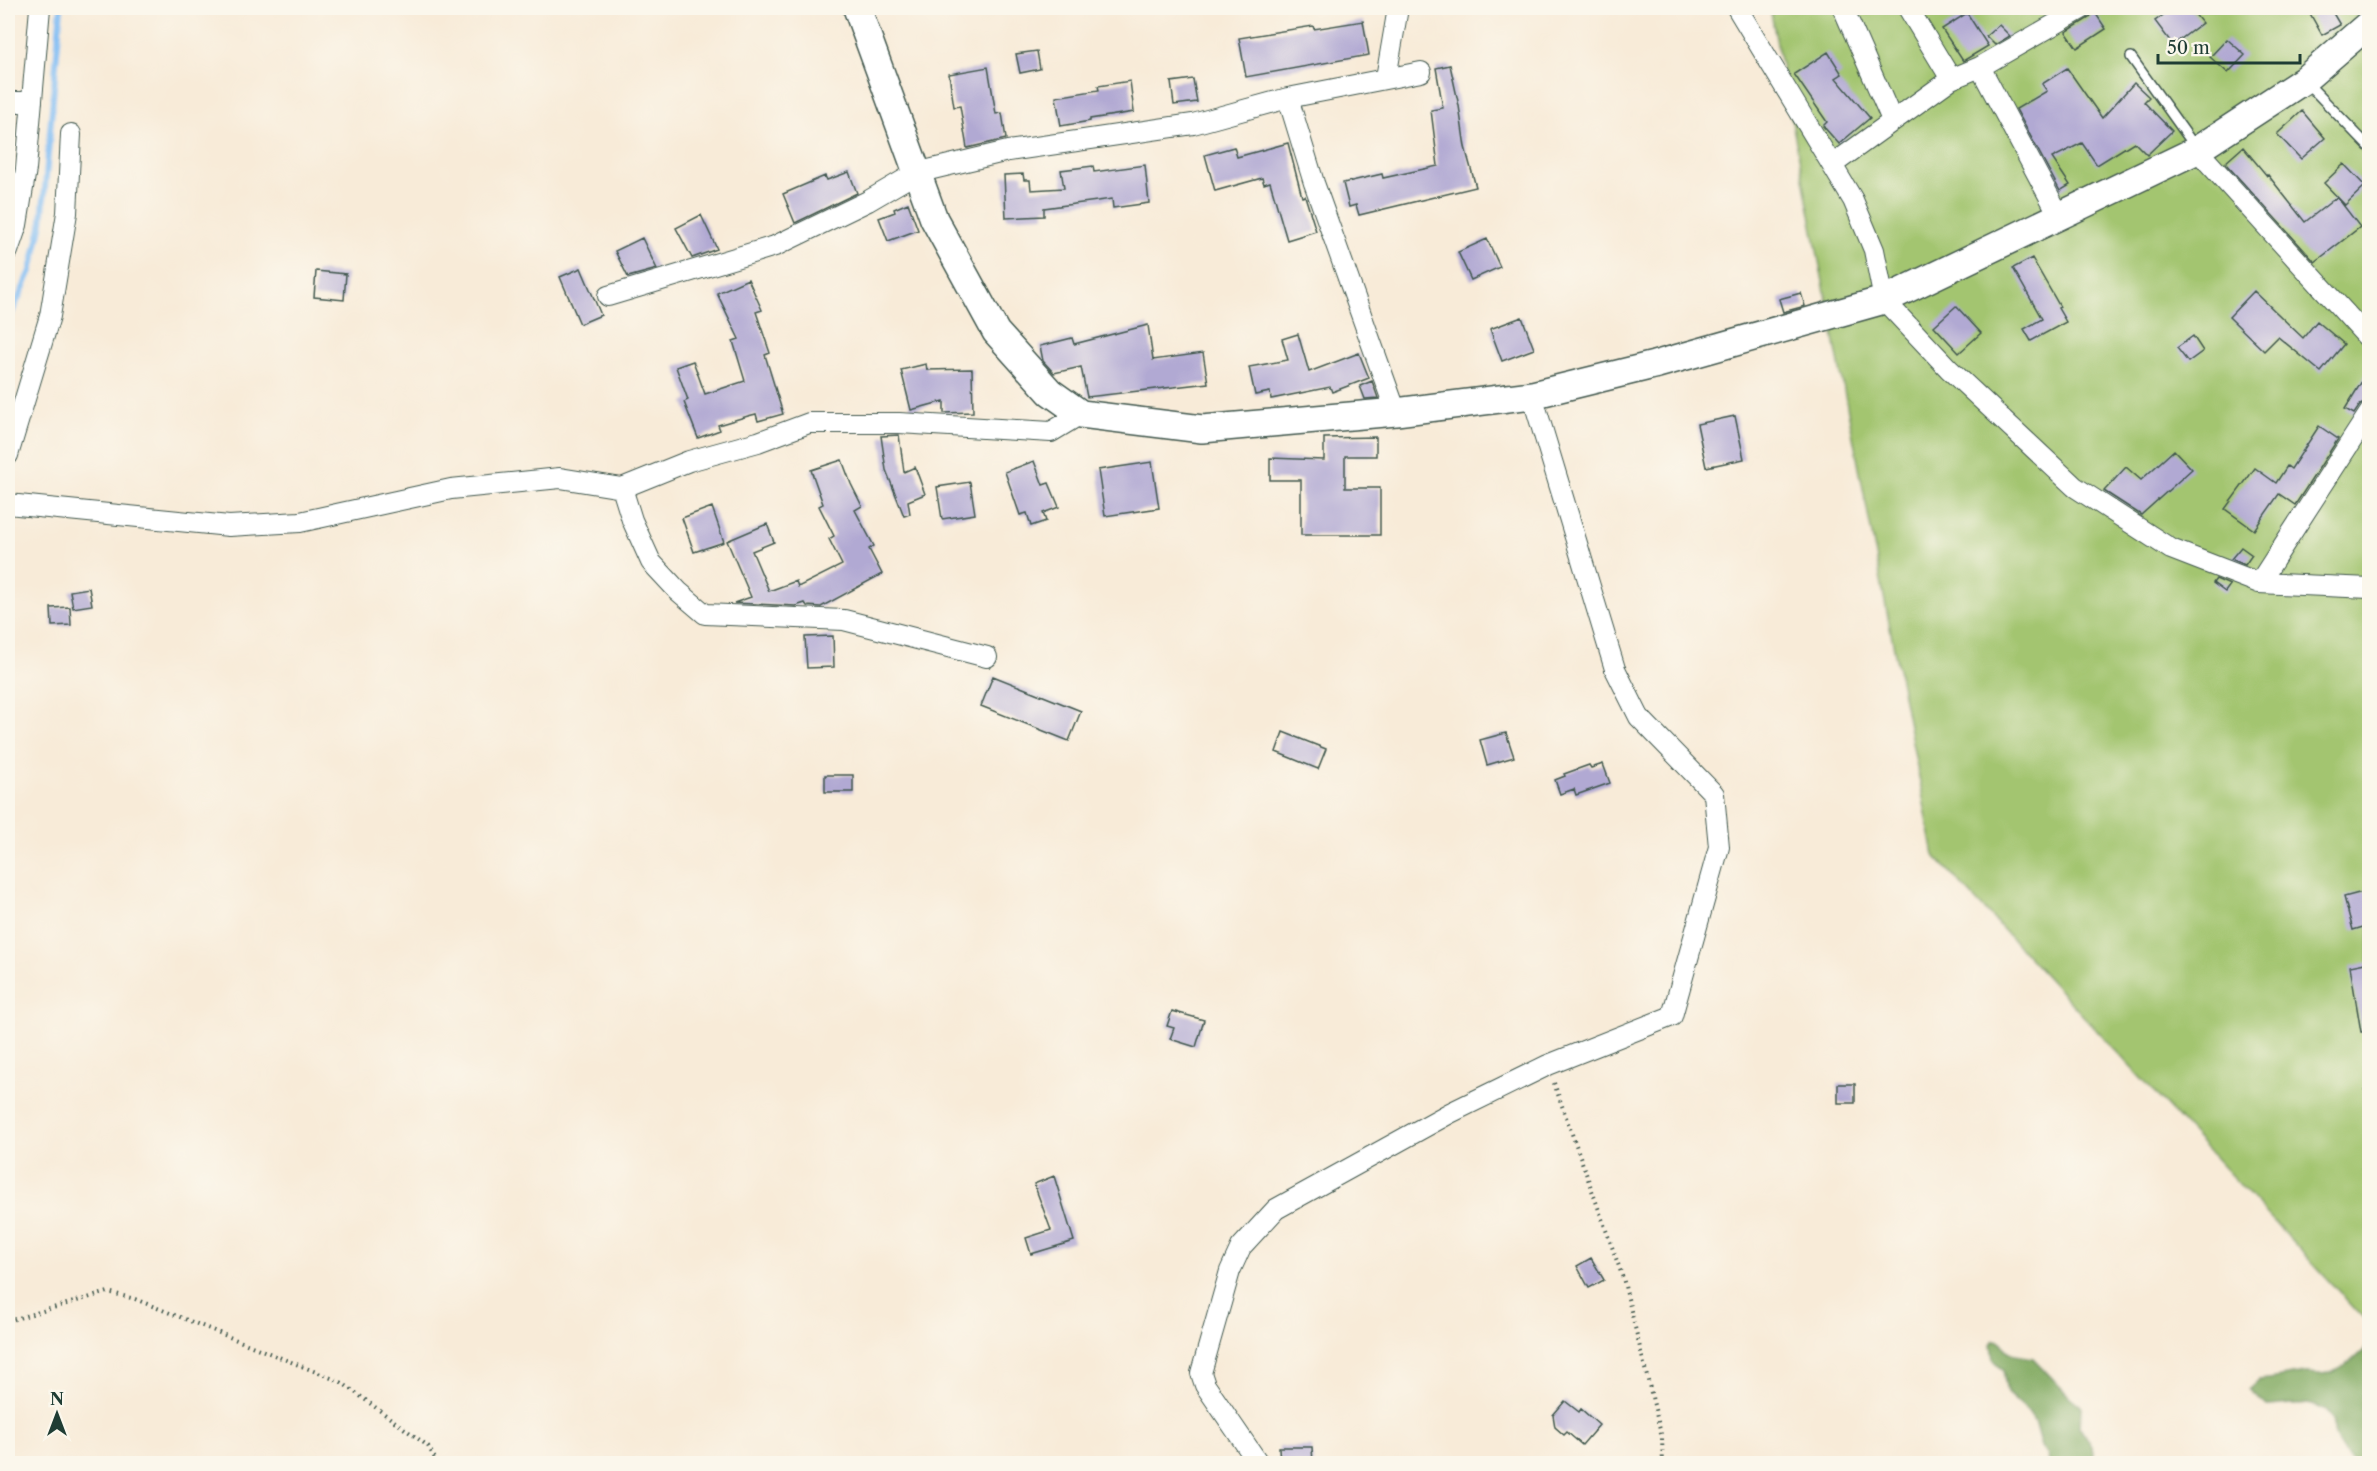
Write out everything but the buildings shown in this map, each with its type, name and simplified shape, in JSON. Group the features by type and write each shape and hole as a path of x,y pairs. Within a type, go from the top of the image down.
{"street":[{"path":"8,251 19,214 26,169 40,8"},
{"path":"856,8 934,219 996,332 1050,392 1082,414 1202,429 1396,412 1532,395 1654,365 1884,300 2197,150 2304,80 2370,23"},
{"path":"1386,78 1398,8"},
{"path":"1737,8 1853,200 1874,250 1884,300 1948,369 2075,487 2171,549 2259,583 2370,588"},
{"path":"1843,8 1892,120"},
{"path":"1908,8 1951,79"},
{"path":"1832,165 1951,79 1980,67 2083,8"},
{"path":"1980,67 2059,215"},
{"path":"608,296 775,246 867,201 916,173 1008,151 1193,124 1288,98 1421,72"},
{"path":"1288,98 1314,183 1396,412"},
{"path":"8,102 32,102"},
{"path":"8,455 50,316 67,213 71,134"},
{"path":"2197,150 2370,340"},
{"path":"1259,1464 1205,1384 1201,1373 1230,1271 1241,1247 1276,1209 1450,1113 1548,1065 1672,1016 1719,847 1714,794 1640,717 1615,669 1532,395"},
{"path":"2259,583 2370,412"},
{"path":"8,504 229,526 300,522 451,489 560,478 622,488 689,461 758,442 809,423 900,423 1051,432 1082,414"},
{"path":"622,488 632,520 651,562 678,591 705,614 844,620 987,657"}],"lane":[{"path":"2131,57 2197,150"},
{"path":"2304,80 2370,148"}],"path":[{"path":"1548,1065 1623,1278 1662,1438 1663,1464"},
{"path":"2364,1091 2370,1089"},
{"path":"8,1321 108,1292 135,1299 341,1382 428,1446 438,1464"}],"green space":[{"path":"1770,8 2369,8 2369,1324 1934,855"},
{"path":"1994,1340 2000,1341 2005,1349 2015,1355 2033,1358 2081,1406 2080,1428 2092,1448 2096,1463 2049,1463 2048,1455 2041,1447 2034,1421 2028,1412 2007,1393 2003,1370 1993,1360 1991,1344"},
{"path":"2369,1345 2369,1463 2353,1463 2345,1454 2334,1433 2333,1421 2321,1408 2304,1404 2267,1406 2249,1389 2259,1380 2335,1371 2354,1360"}],"waterway":[{"path":"8,321 31,271 42,222 61,8"}]}
